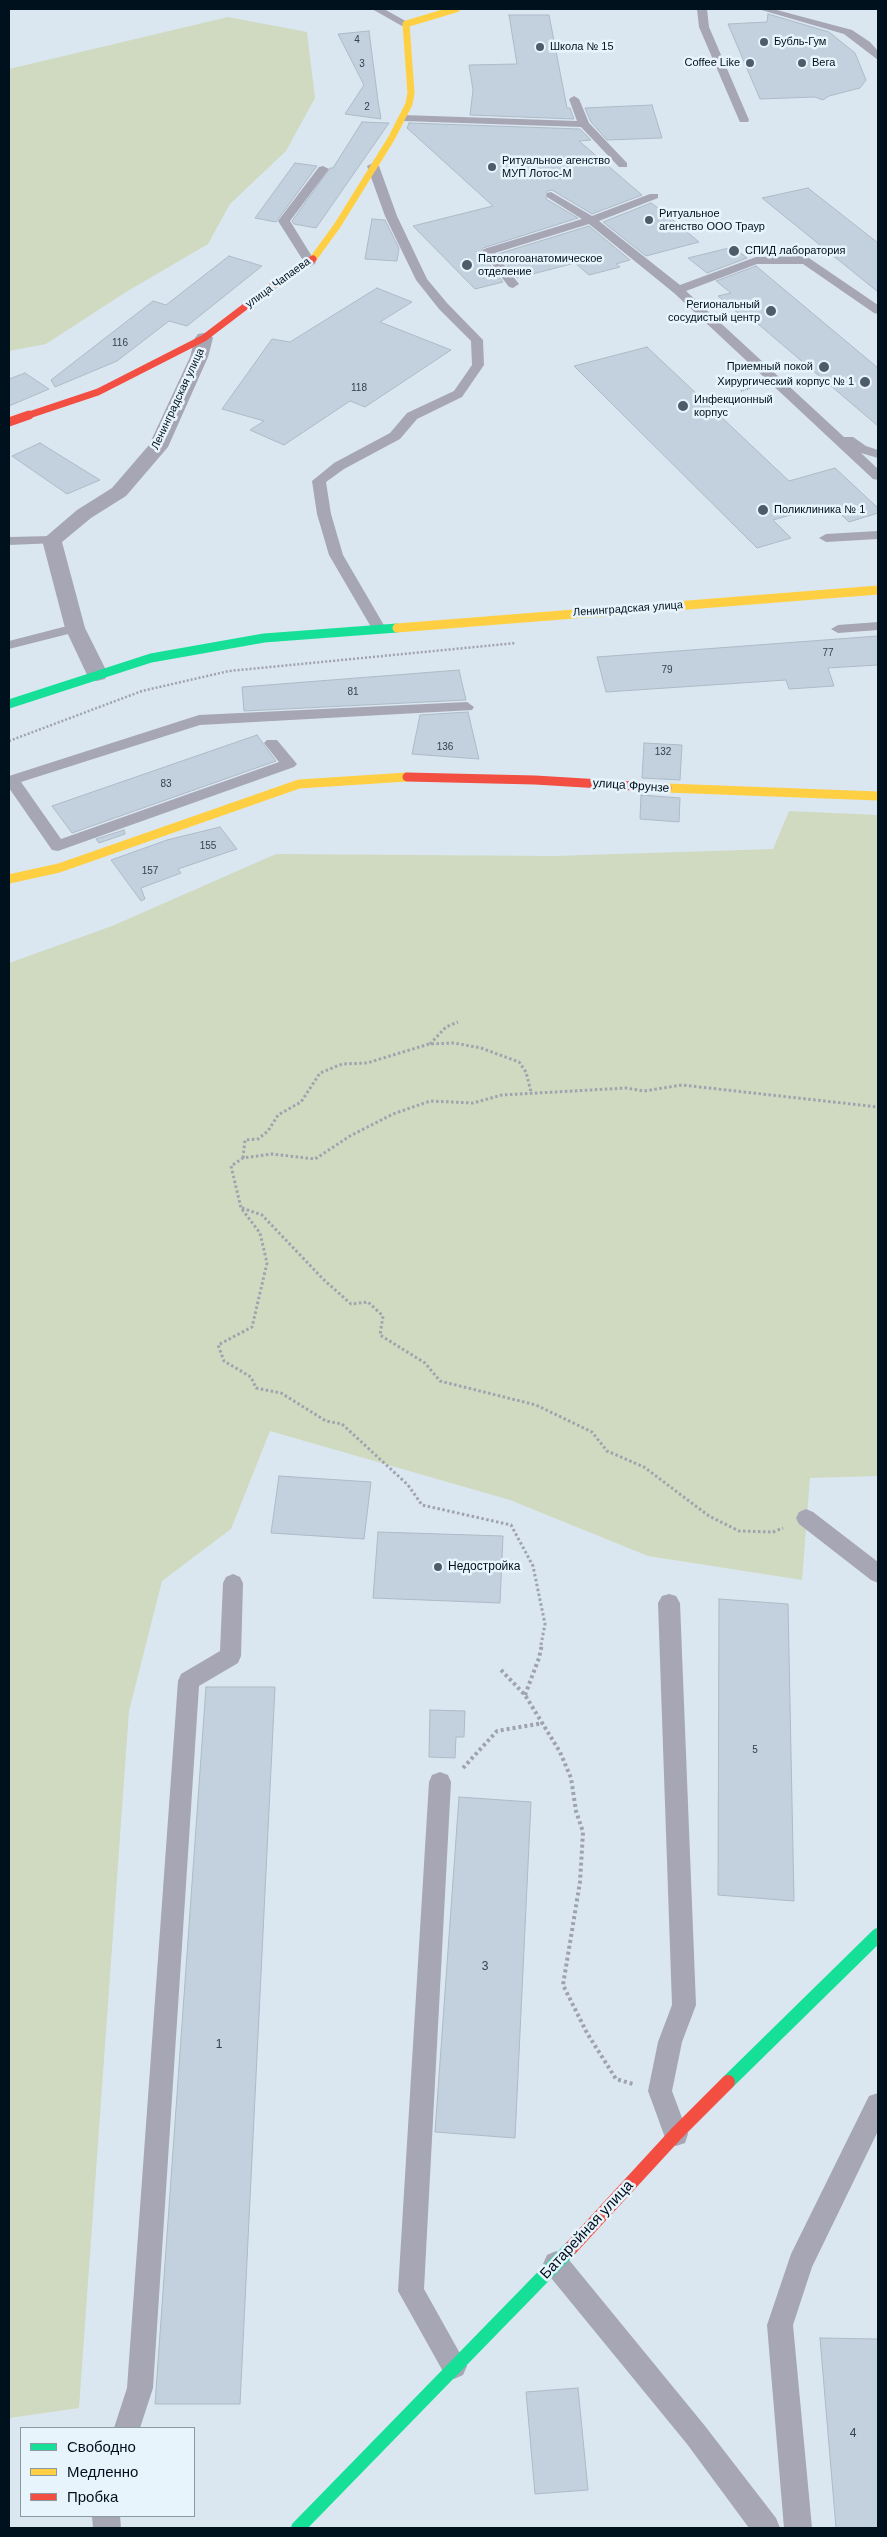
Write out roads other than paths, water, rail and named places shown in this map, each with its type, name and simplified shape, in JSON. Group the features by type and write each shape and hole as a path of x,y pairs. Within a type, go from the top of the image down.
{"street":[{"path":"406,24 456,9"},
{"name":"улица Чапаева","path":"9,422 98,392 204,338 271,287 310,263 337,226 403,118 411,93 406,24"},
{"name":"Ленинградская улица","path":"52,540 84,514 119,492 158,447 199,356 204,338"},
{"path":"52,540 75,628 97,674"},
{"name":"Ленинградская улица","path":"9,704 151,658 236,642 378,628 878,590"},
{"name":"улица Фрунзе","path":"9,879 59,868 299,784 383,777 535,780 699,790 878,796"},
{"name":"Батарейная улица","path":"298,2528 454,2366 556,2264 676,2134 878,1935"}],"lane":[{"path":"377,9 406,24"},
{"path":"702,9 704,27 744,120"},
{"path":"764,9 799,17 848,32 866,44 878,57"},
{"path":"574,99 584,124 622,165"},
{"path":"403,118 584,124"},
{"path":"373,166 390,216 422,280 443,306 476,340 478,365 458,394 412,416 395,436 339,466 320,481 324,514 336,555 378,628"},
{"path":"310,263 284,221 323,169"},
{"path":"551,195 591,220 678,290 878,476"},
{"path":"513,284 488,251 591,220 654,196"},
{"path":"678,290 756,261 806,260 878,310"},
{"path":"807,411 856,446 878,454"},
{"path":"826,538 878,535"},
{"path":"9,541 52,540"},
{"path":"838,629 878,626"},
{"path":"9,645 75,628"},
{"path":"272,743 290,764 58,846 10,781 199,720 467,707"},
{"path":"806,1518 878,1574"},
{"path":"127,2427 140,2388 190,1681 230,1656 233,1583"},
{"path":"669,1603 684,2006 670,2042 660,2091 676,2134"},
{"path":"440,1782 411,2291 454,2366"},
{"path":"798,2528 780,2325 800,2263 878,2105"},
{"path":"556,2264 696,2434 766,2528"}],"place":[{"name":"Бубль-Гум","path":"764,42"},
{"name":"Школа № 15","path":"540,47"},
{"name":"Coffee Like","path":"750,63"},
{"name":"Вега","path":"802,63"},
{"name":"Ритуальное агенство МУП Лотос-М","path":"492,167"},
{"name":"Ритуальное агенство ООО Траур","path":"649,220"},
{"name":"СПИД лаборатория","path":"734,251"},
{"name":"Патологоанатомическое отделение","path":"467,265"},
{"name":"Региональный сосудистый центр","path":"771,311"},
{"name":"Приемный покой","path":"824,367"},
{"name":"Хирургический корпус № 1","path":"865,382"},
{"name":"Инфекционный корпус","path":"683,406"},
{"name":"Поликлиника № 1","path":"763,510"},
{"name":"Недостройка","path":"438,1567"}]}
